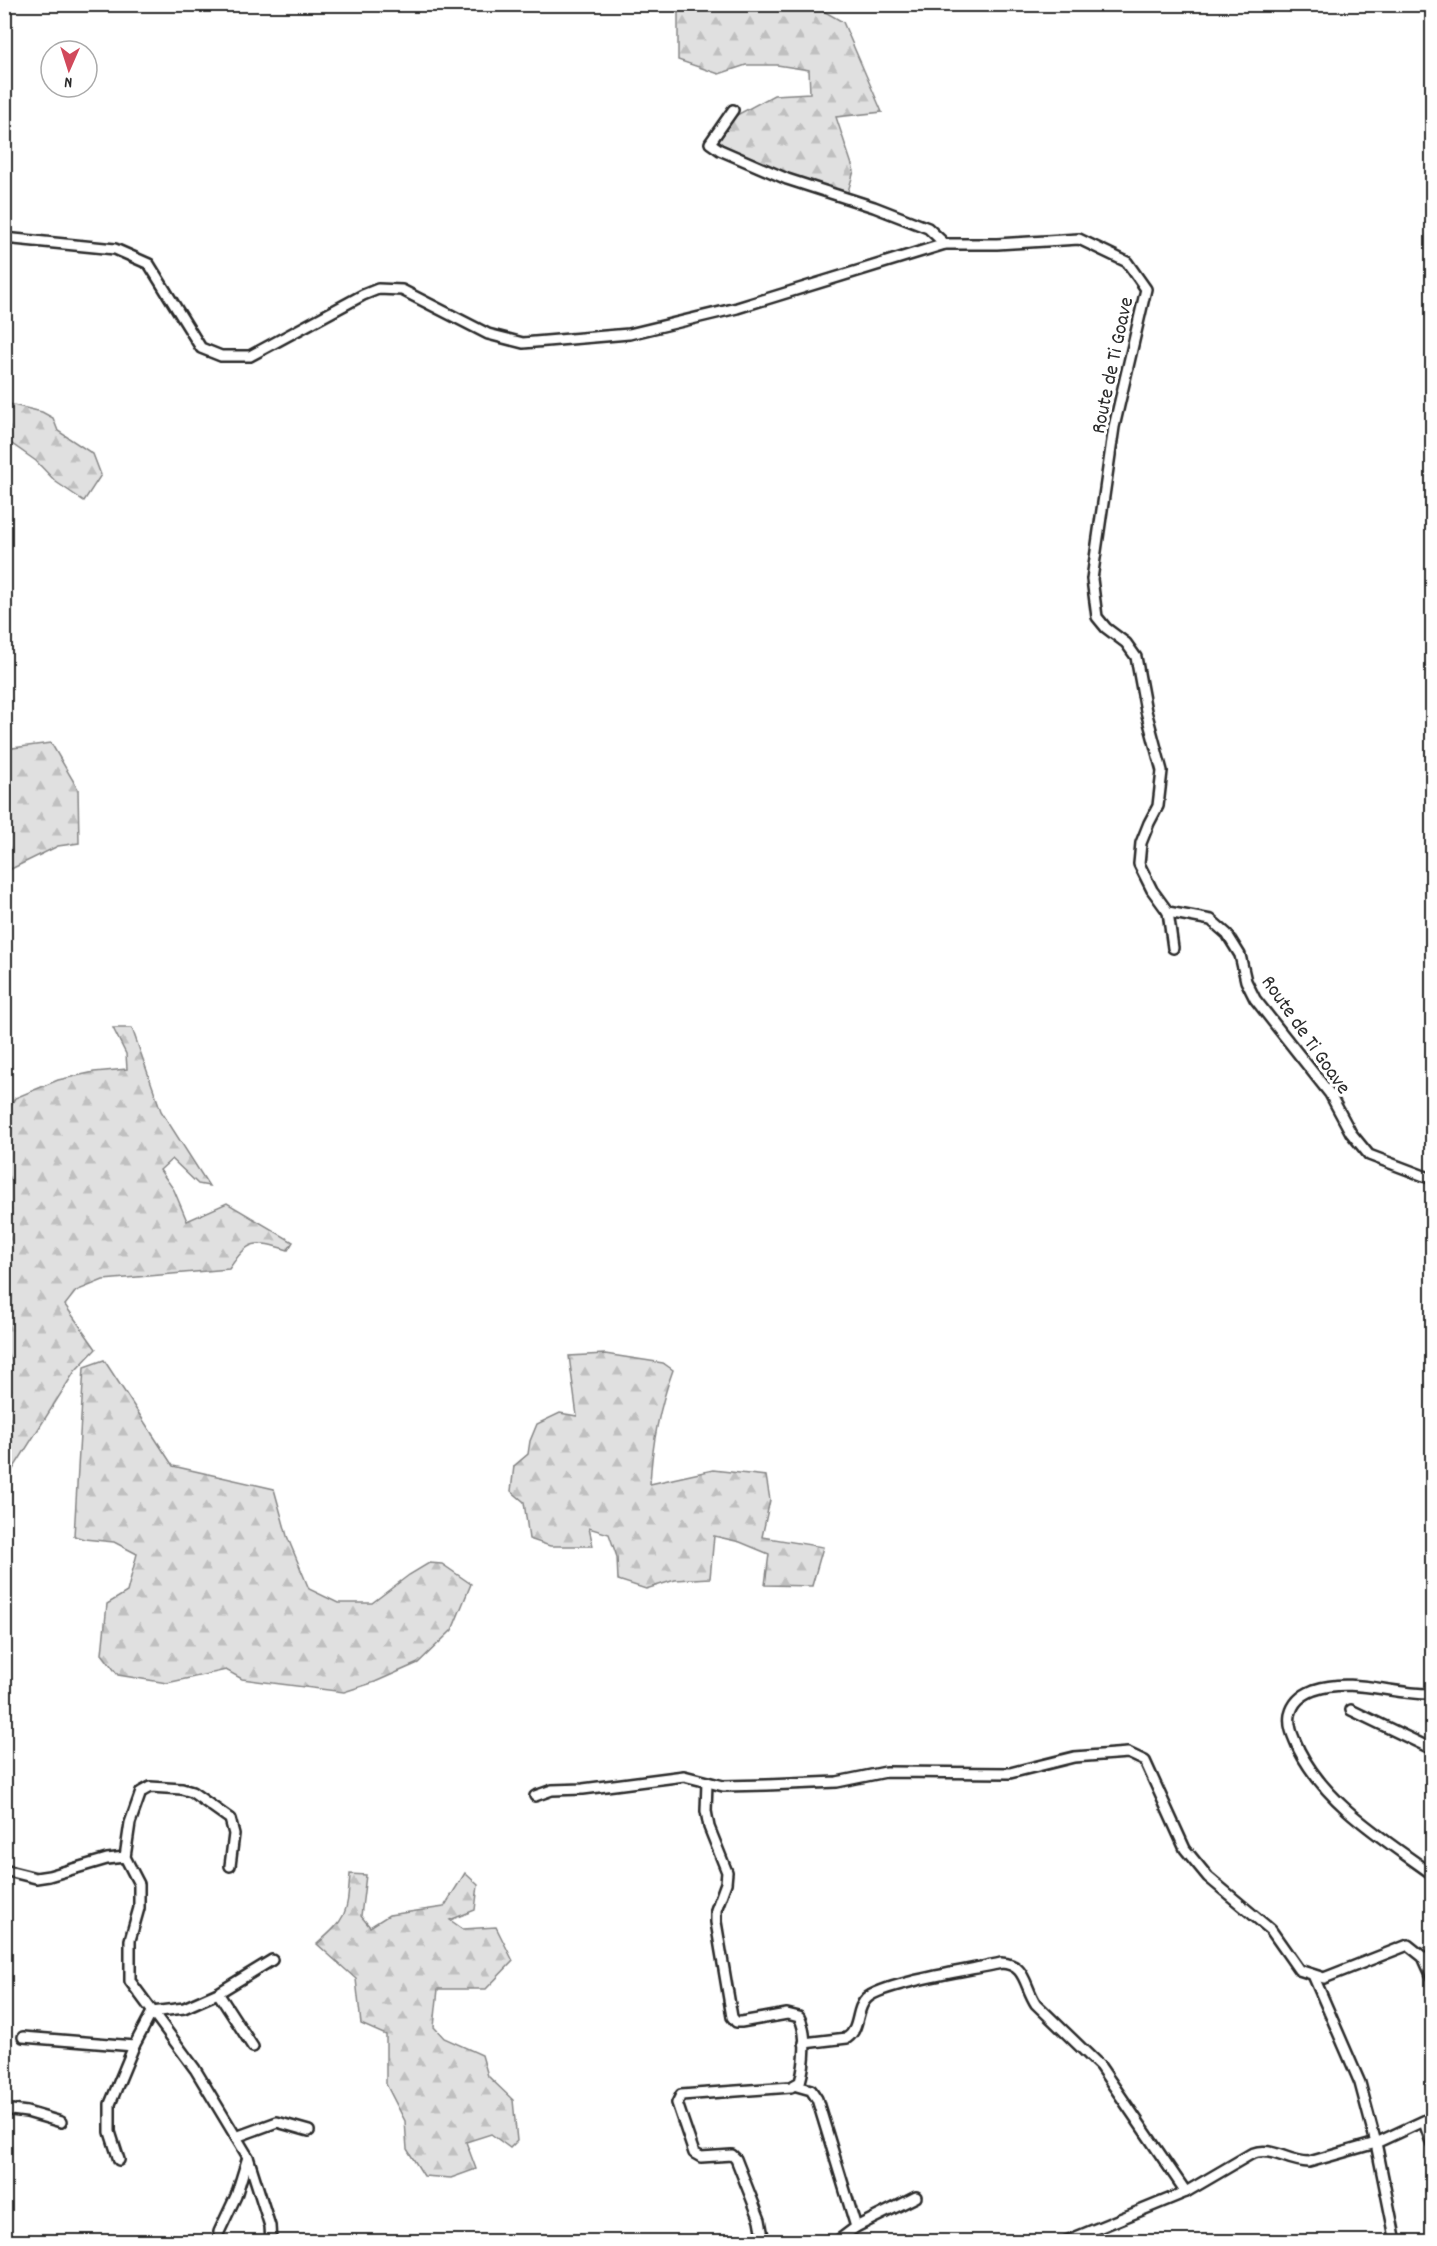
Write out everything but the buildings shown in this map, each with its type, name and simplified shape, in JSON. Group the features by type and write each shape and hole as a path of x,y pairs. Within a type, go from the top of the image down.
{"street":[{"path":"733,110 710,143 720,150 787,179 874,207 928,228 945,244"},
{"name":"Route de Ti Goave","path":"4,238 115,249 148,264 201,348 221,356 250,356 378,289 402,290 488,334 523,343 629,334 726,311 945,244 998,244 1079,239 1126,262 1146,289 1114,428 1092,579 1097,617 1106,628 1126,643 1136,657 1146,711 1162,771 1158,806 1141,843 1139,864 1152,890 1168,912 1211,920 1227,934 1240,955 1246,981 1255,999 1330,1095 1351,1133 1369,1155 1432,1179"},
{"path":"1168,912 1173,948"},
{"path":"1432,1694 1415,1694 1354,1685 1339,1685 1314,1690 1297,1699 1292,1706 1289,1723 1292,1735 1304,1759 1327,1791 1353,1815 1432,1874"},
{"path":"1351,1710 1432,1749"},
{"path":"535,1796 552,1790 583,1789 684,1776 723,1786 837,1782 886,1772 1010,1773 1074,1757 1128,1753 1145,1761 1190,1856 1208,1877 1271,1930 1299,1970 1324,1978 1408,1945 1423,1957 1432,1977"},
{"path":"707,1782 706,1811 709,1827 727,1872 726,1883 716,1910 716,1922 732,2017 736,2022 795,2014 800,2017 804,2043 802,2074 797,2086"},
{"path":"230,1866 234,1834 230,1819 192,1792 150,1787 141,1792 130,1823 125,1857 139,1884 139,1908 130,1940 130,1981 195,2069 248,2157 270,2226 271,2241"},
{"path":"4,1870 36,1878 107,1859 125,1857"},
{"path":"152,2012 184,2008 218,1993 272,1960"},
{"path":"804,2043 847,2038 856,2027 863,2003 872,1994 914,1982 1001,1963 1010,1964 1020,1971 1035,2004 1101,2066 1186,2192"},
{"path":"1313,1975 1360,2083 1376,2143 1396,2241"},
{"path":"218,1993 253,2047"},
{"path":"119,2160 111,2132 110,2104 134,2046 152,2012"},
{"path":"23,2037 134,2046"},
{"path":"764,2241 760,2220 736,2159 732,2155 701,2157 694,2153 677,2099 681,2095 797,2086 811,2090 817,2099 856,2227"},
{"path":"4,2109 27,2112 61,2122"},
{"path":"1064,2241 1186,2192 1261,2150 1269,2150 1298,2162 1309,2162 1376,2143 1428,2120 1432,2145"},
{"path":"236,2137 278,2122 309,2131"},
{"path":"219,2232 236,2196 248,2157"},
{"path":"837,2241 856,2227 916,2197"}],"green space":[{"path":"678,5 813,5 843,22 882,112 836,117 854,171 847,195 778,172 717,144 735,116 774,95 810,93 809,70 777,65 746,65 719,74 678,60"},
{"path":"5,403 42,412 53,418 58,431 93,454 101,475 84,501 56,482 36,461 5,439"},
{"path":"51,743 78,789 79,843 58,846 5,872 5,749"},
{"path":"113,1028 132,1028 161,1111 209,1186 198,1184 172,1159 160,1170 174,1190 187,1221 227,1203 293,1242 288,1250 254,1244 242,1252 229,1269 103,1280 76,1291 65,1305 96,1349 75,1371 5,1482 5,1118 15,1098 58,1080 94,1072 127,1069 126,1054"},
{"path":"605,1354 663,1363 673,1370 657,1426 650,1484 713,1470 766,1476 770,1500 762,1537 823,1547 812,1586 765,1585 769,1554 740,1542 714,1536 710,1578 675,1580 646,1589 618,1580 617,1557 609,1534 589,1528 593,1546 550,1546 529,1539 524,1502 511,1491 514,1466 528,1454 530,1441 537,1424 560,1413 577,1416 569,1356"},
{"path":"104,1360 173,1466 274,1489 287,1536 309,1589 338,1603 372,1603 429,1563 442,1564 471,1584 452,1630 418,1663 375,1682 344,1692 242,1679 226,1670 167,1683 118,1675 102,1654 107,1604 127,1592 137,1554 114,1542 74,1536 84,1367"},
{"path":"465,1873 478,1885 475,1910 450,1920 463,1929 496,1927 513,1961 486,1989 438,1989 434,2027 444,2038 482,2055 488,2076 513,2100 517,2141 510,2148 491,2134 466,2142 476,2169 451,2178 424,2176 407,2149 405,2121 386,2084 386,2035 361,2024 356,1979 317,1944 335,1927 344,1914 350,1874 366,1875 361,1916 370,1927 389,1915 444,1907"}]}
